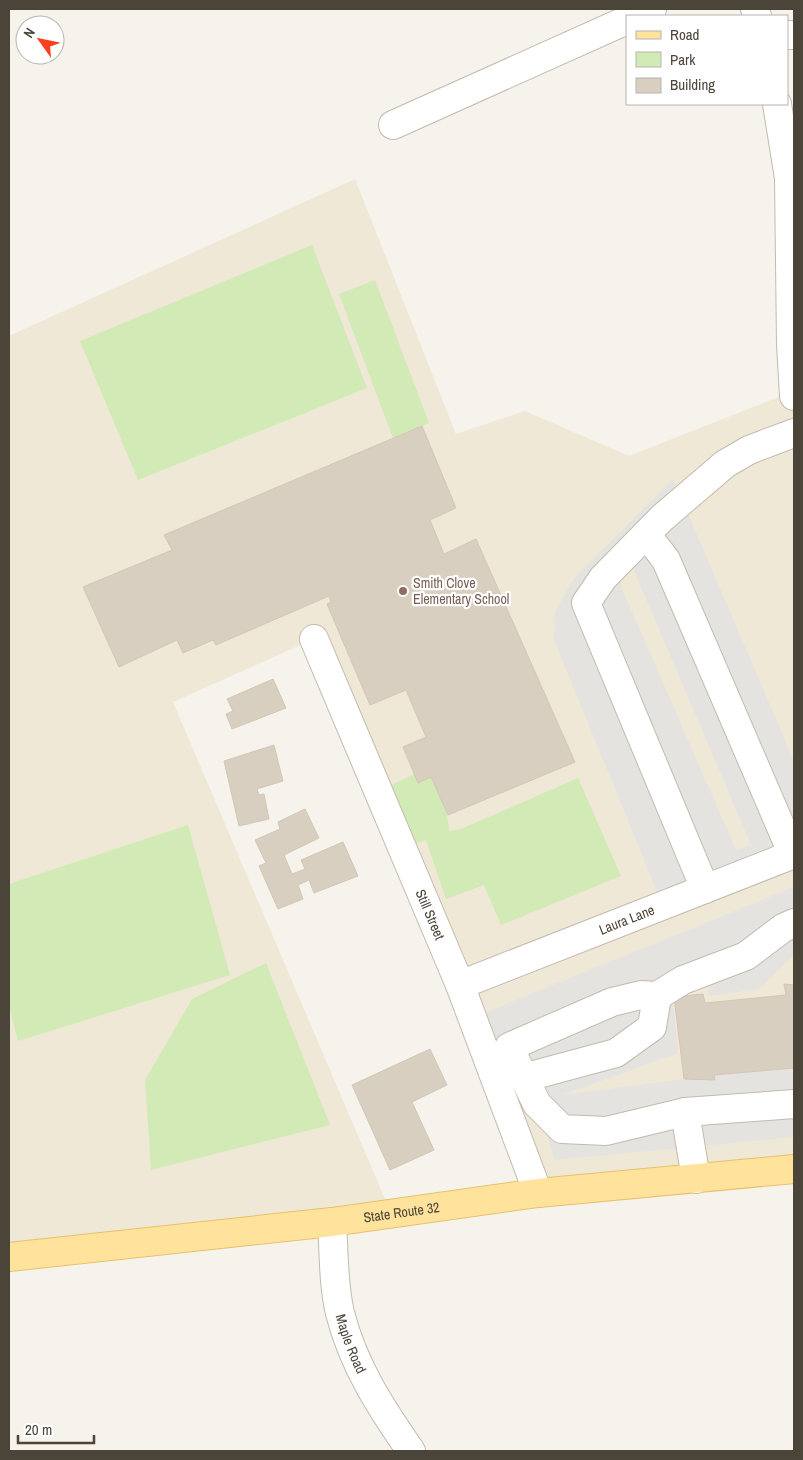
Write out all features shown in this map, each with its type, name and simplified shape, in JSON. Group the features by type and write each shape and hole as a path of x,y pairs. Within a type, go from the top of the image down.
{"main road":[{"name":"State Route 32","path":"9,1257 332,1222 538,1193 794,1169"}],"street":[{"path":"637,15 652,9"},
{"path":"393,125 626,20"},
{"path":"777,105 789,178 794,381"},
{"path":"705,889 586,603 603,578 646,534 725,464 749,450 794,434"},
{"path":"646,534 666,560 794,854"},
{"name":"Still Street","path":"314,638 460,985 498,1052 538,1193"},
{"name":"Laura Lane","path":"460,985 794,854"},
{"path":"794,923 783,928 746,956 683,980 658,996 641,995 612,1002 498,1052 523,1078 540,1108 562,1130 606,1131 685,1112 794,1104"},
{"path":"523,1078 616,1053 652,1027 658,996"},
{"path":"685,1112 696,1179"},
{"name":"Maple Road","path":"332,1222 340,1313 361,1373 379,1404 411,1451"}],"shaded area":[{"path":"355,179 456,434 525,411 629,456 794,391 794,1169 538,1193 314,639 173,702 391,1213 9,1256 9,336"},
{"path":"673,479 794,761 794,854 663,906 554,640 555,612 574,578","holes":["627,554 751,845 736,850 613,568"]},
{"path":"794,887 794,954 759,989 709,996 708,986 672,991 678,1053 562,1095 684,1079 714,1080 714,1075 794,1068 794,1137 555,1160 537,1104 472,1018"}],"green space":[{"path":"312,245 367,388 138,480 80,341"},
{"path":"375,280 429,423 393,438 339,294"},
{"path":"415,774 419,783 431,777 447,814 449,831 461,829 578,778 621,876 501,925 484,885 446,899 426,840 404,847 389,786"},
{"path":"188,825 230,975 18,1041 9,1007 9,884"},
{"path":"266,963 330,1125 151,1170 145,1080 192,999"}],"building":[{"path":"422,426 456,508 430,520 444,554 476,539 575,762 448,815 431,777 418,783 403,747 426,737 406,690 370,705 327,604 331,602 329,596 216,645 213,640 183,653 177,640 119,667 83,587 172,550 164,535"},
{"path":"273,679 286,708 232,729 226,714 233,711 227,699"},
{"path":"274,745 283,781 257,789 259,795 264,794 269,819 239,826 224,761"},
{"path":"305,809 319,838 284,855 292,874 305,869 301,860 343,842 358,876 314,893 309,880 298,885 303,899 278,909 259,866 266,863 255,840 280,829 278,822"},
{"path":"784,984 794,985 794,1068 714,1075 715,1080 684,1079 674,997 703,994 705,1003 786,995"},
{"path":"430,1049 447,1085 412,1102 434,1150 390,1170 352,1085"}],"place":[{"name":"Smith Clove Elementary School","path":"403,591"}]}
